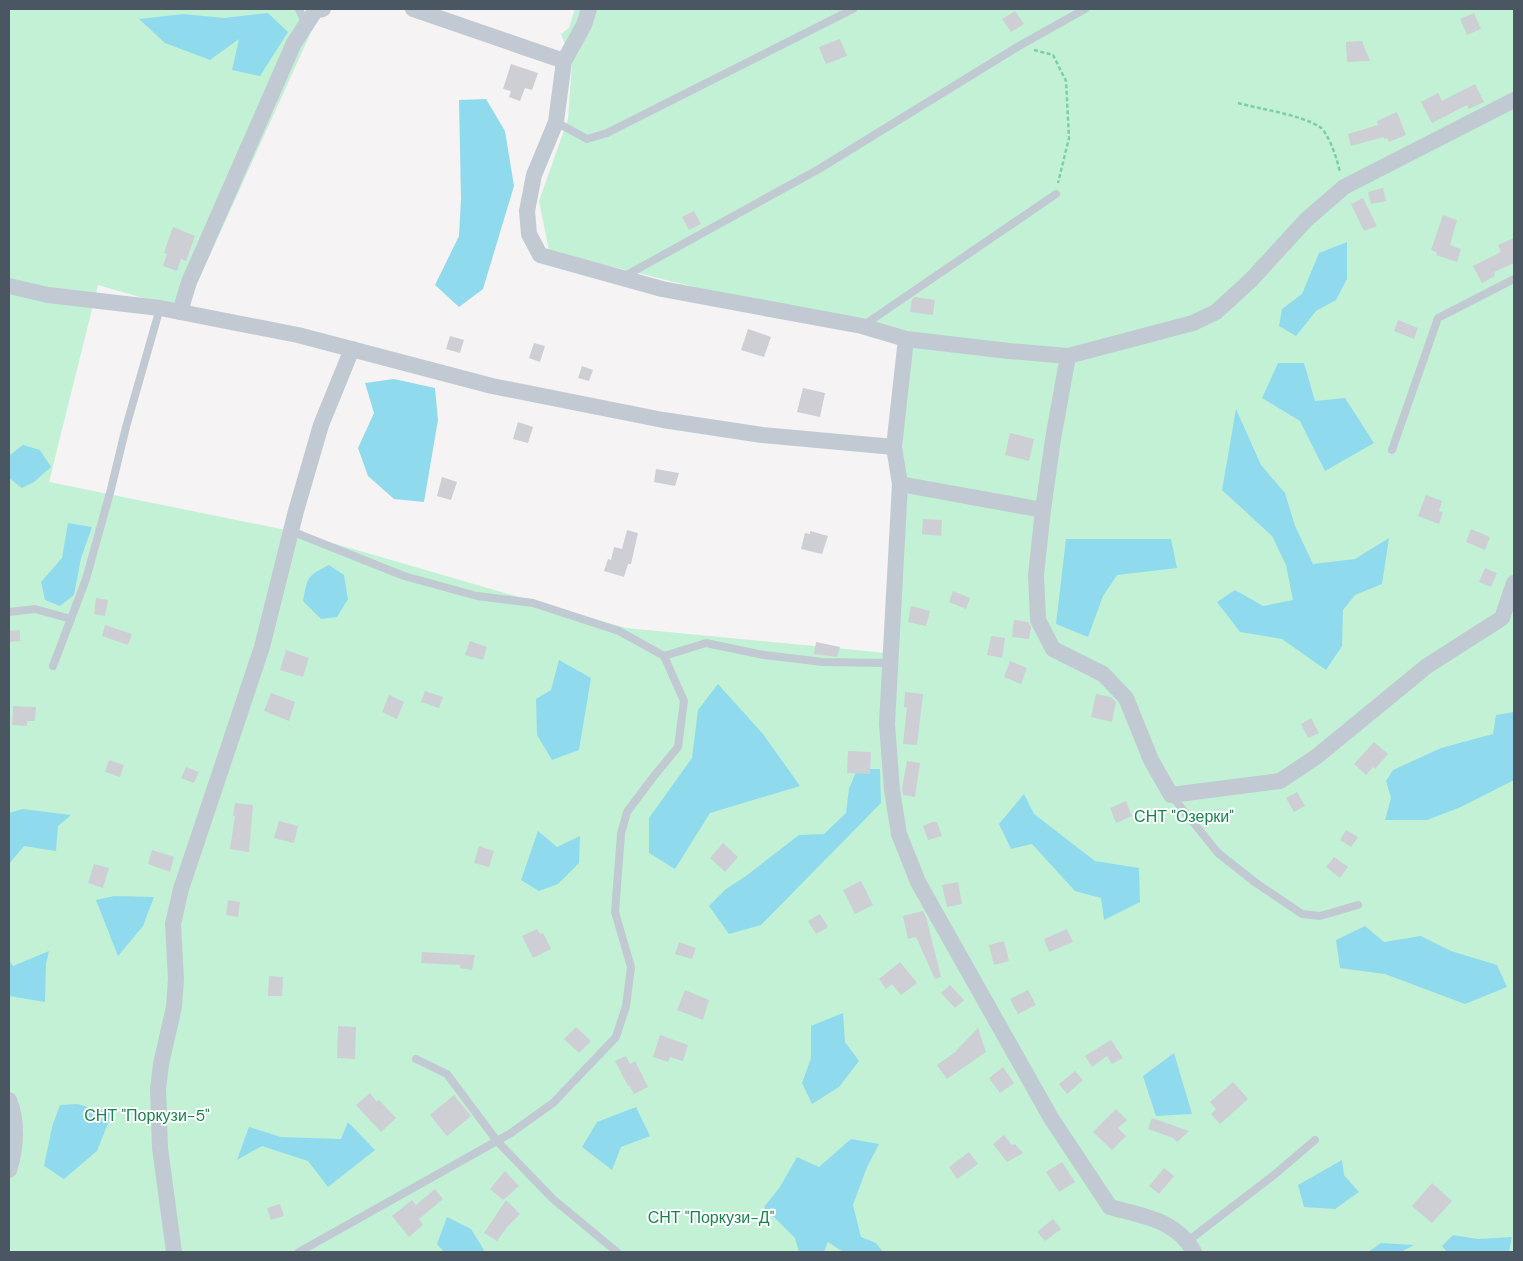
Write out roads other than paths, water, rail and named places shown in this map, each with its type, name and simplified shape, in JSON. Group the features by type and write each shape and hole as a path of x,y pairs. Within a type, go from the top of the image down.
{"street":[{"path":"180,312 189,282 294,43 315,11 323,9"},
{"path":"413,9 564,61"},
{"path":"589,9 584,25 564,61 556,122 534,175 527,211 528,234 540,254 662,289 862,326 906,339 1009,351 1068,356 1193,323 1216,312 1251,280 1306,220 1344,187 1514,100"},
{"path":"9,286 48,295 160,308 298,335 492,386 663,420 762,436 894,448"},
{"path":"906,339 894,448 900,484 887,724 892,790 899,834 918,882 1051,1118 1110,1207 1157,1220 1174,1228 1191,1246"},
{"path":"174,1252 160,1148 158,1088 161,1064 174,1008 176,979 173,924 181,889 262,647 291,531 321,425 352,349"},
{"path":"1068,356 1053,439 1043,510 1036,575 1038,620 1052,649 1103,674 1126,698 1151,760 1171,795 1280,781 1316,758 1426,666 1502,618 1514,583"},
{"path":"900,484 1043,510"},
{"path":"9,1100 14,1127 14,1141 9,1170"}],"lane":[{"path":"300,9 306,24"},
{"path":"556,122 587,139 607,133 853,9"},
{"path":"622,278 819,169 1019,46 1085,9"},
{"path":"862,326 1056,194"},
{"path":"1392,450 1438,318 1514,279"},
{"path":"53,666 86,579 160,308"},
{"path":"291,531 404,576 477,596 533,603 619,631 664,656 684,701 678,748 627,812 621,834 614,912 631,967 626,1006 616,1037 553,1103 511,1133 299,1252"},
{"path":"9,612 35,609 71,618"},
{"path":"664,656 706,643 764,655 823,662 889,663"},
{"path":"1171,795 1218,853 1256,883 1302,914 1320,916 1358,905"},
{"path":"416,1059 447,1074 497,1141 553,1199 617,1252"},
{"path":"1191,1246 1315,1140"}],"water":[{"path":"268,13 288,32 260,76 232,70 239,39 210,60 165,43 139,19 183,14 224,18"},
{"path":"486,99 505,131 514,186 483,289 459,307 435,285 459,236 461,199 459,100"},
{"path":"1347,242 1347,279 1336,300 1316,311 1296,336 1279,326 1282,309 1302,294 1319,253"},
{"path":"1278,363 1304,363 1315,401 1345,398 1374,443 1325,471 1300,421 1262,398"},
{"path":"394,379 435,388 438,420 424,502 394,499 368,476 358,448 374,413 365,383"},
{"path":"1236,409 1261,465 1285,493 1295,526 1313,564 1355,559 1389,538 1382,584 1355,595 1343,610 1342,646 1326,670 1282,639 1240,632 1217,602 1235,590 1263,606 1293,600 1286,565 1272,536 1222,490"},
{"path":"23,445 40,450 51,467 34,482 22,488 9,478 10,455"},
{"path":"68,523 92,527 81,558 74,595 60,606 45,600 41,582 62,558"},
{"path":"1066,539 1171,539 1177,568 1117,575 1103,596 1088,637 1056,624"},
{"path":"329,565 344,575 348,599 337,617 321,619 303,601 306,586 312,575"},
{"path":"559,660 591,678 579,750 552,760 537,735 536,699 551,690"},
{"path":"718,684 763,734 800,786 710,813 675,869 649,853 649,818 692,758 698,710"},
{"path":"1514,712 1514,780 1461,807 1427,820 1385,820 1391,798 1386,781 1393,770 1441,748 1493,734 1496,715"},
{"path":"857,769 880,769 881,803 761,925 729,934 709,906 726,889 799,835 824,834 846,813 849,789"},
{"path":"1024,794 1034,814 1095,861 1139,868 1140,902 1104,920 1101,898 1075,891 1032,844 1011,849 999,824"},
{"path":"23,809 71,815 58,826 56,851 24,846 9,864 9,813"},
{"path":"538,831 557,847 580,836 579,863 558,884 539,891 521,880"},
{"path":"114,896 154,897 143,926 118,956 96,900"},
{"path":"1365,926 1384,942 1421,936 1451,951 1497,965 1507,987 1465,1004 1385,974 1340,968 1336,940"},
{"path":"49,951 46,964 45,1002 9,996 9,960 13,966"},
{"path":"843,1013 845,1042 859,1061 839,1087 812,1104 802,1083 811,1058 811,1026"},
{"path":"1174,1053 1192,1114 1156,1116 1143,1076"},
{"path":"77,1104 112,1113 97,1151 64,1179 44,1166 52,1127 60,1105"},
{"path":"636,1107 650,1136 621,1147 612,1170 582,1147 597,1122"},
{"path":"348,1122 375,1150 328,1187 308,1161 262,1146 237,1160 249,1127 281,1137 341,1139"},
{"path":"851,1139 879,1144 867,1167 853,1205 861,1237 876,1243 883,1252 843,1252 828,1242 824,1252 799,1252 795,1238 764,1207 780,1187 797,1157 819,1167"},
{"path":"1342,1160 1344,1175 1359,1192 1335,1209 1304,1207 1298,1185"},
{"path":"447,1217 471,1229 484,1250 483,1252 444,1252 437,1244"},
{"path":"1453,1235 1478,1239 1512,1237 1509,1252 1447,1252 1442,1246"},
{"path":"1381,1243 1414,1245 1401,1252 1368,1252"}],"park label":[{"name":"СНТ \"Озерки\"","path":"1184,816"},
{"name":"СНТ \"Поркузи-5\"","path":"147,1115"},
{"name":"СНТ \"Поркузи-Д\"","path":"711,1217"}]}
